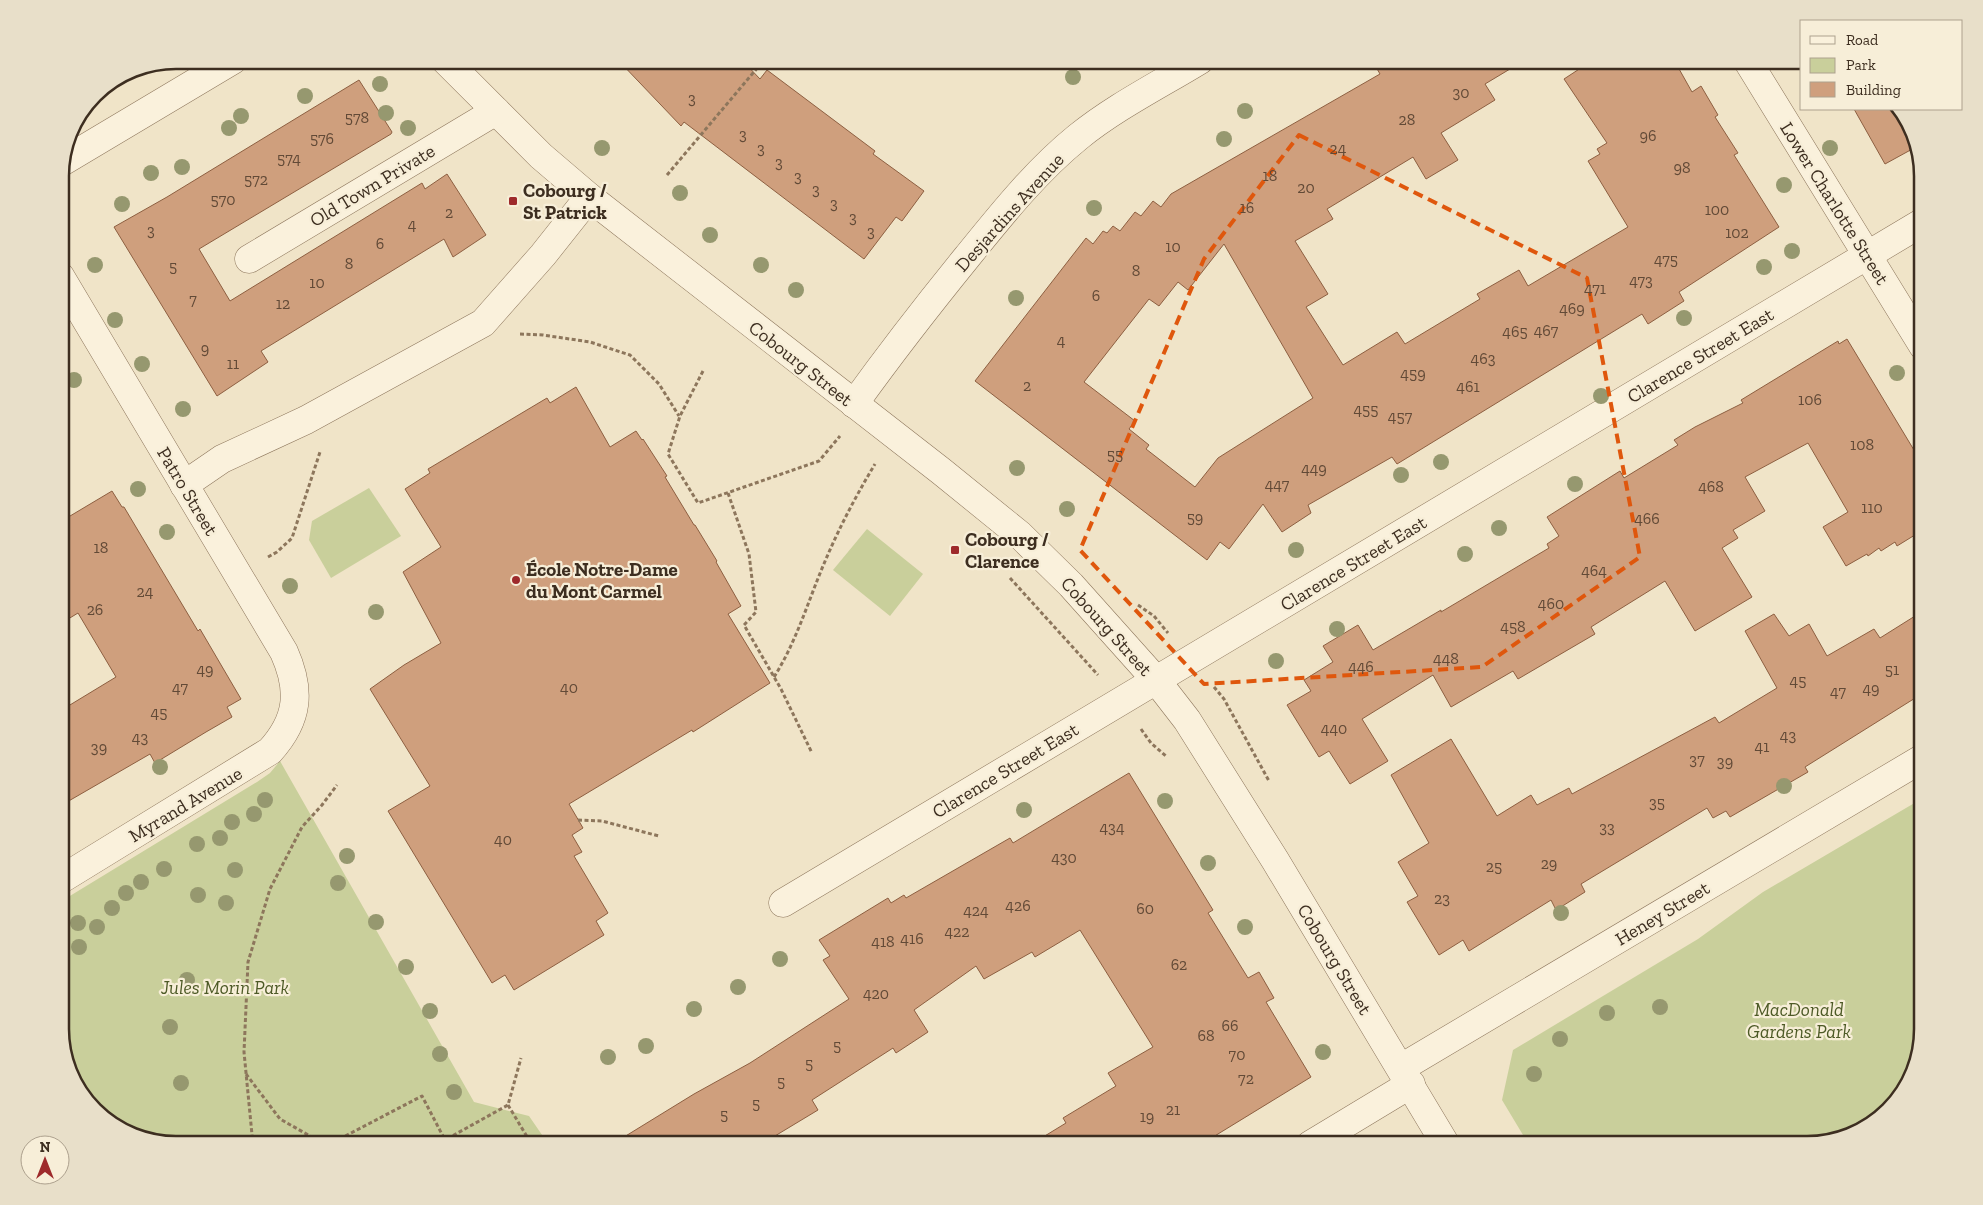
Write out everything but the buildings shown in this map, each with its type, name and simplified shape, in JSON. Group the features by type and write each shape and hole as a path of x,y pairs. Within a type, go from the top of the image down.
{"street":[{"path":"71,156 198,69"},
{"name":"Cobourg Street","path":"454,69 541,156 589,197 894,434 1020,535 1071,585 1156,680 1188,720 1276,860 1441,1136"},
{"name":"Cobourg Street","path":"464,69 474,89"},
{"name":"Desjardins Avenue","path":"857,407 904,336 999,217 1053,160 1077,138 1100,121 1185,69"},
{"name":"Lower Charlotte Street","path":"1753,69 1914,332"},
{"name":"Old Town Private","path":"249,259 496,111"},
{"path":"184,485 222,459 306,420 483,323 543,255 589,197"},
{"name":"Clarence Street East","path":"782,903 1914,227"},
{"name":"Patro Street","path":"69,291 284,652 290,666 296,697 293,712"},
{"name":"Myrand Avenue","path":"69,875 264,756 281,739 288,727 293,712"},
{"name":"Heney Street","path":"1323,1136 1406,1076 1914,764"}],"path":[{"path":"667,175 756,69"},
{"path":"483,323 506,333 543,335 590,342 630,355 659,384 680,416"},
{"path":"703,371 680,416 668,454 698,503 818,461 857,407"},
{"path":"238,575 277,552 292,538 313,470 338,402"},
{"path":"774,678 787,657 826,557 858,491 894,434"},
{"path":"728,493 749,554 756,612 744,625 774,678 812,753"},
{"path":"1006,573 1121,701 1151,743 1172,763"},
{"path":"252,1136 244,1052 248,962 270,889 302,827 337,785"},
{"path":"578,820 602,821 659,836"},
{"path":"453,1136 508,1105 521,1058"},
{"path":"246,1074 280,1119 311,1136"},
{"path":"344,1136 422,1096 444,1136"},
{"path":"508,1105 527,1136"}],"highlighted area":[{"path":"1299,135 1587,278 1640,557 1482,667 1204,684 1080,550 1204,259"}],"green space":[{"path":"369,488 401,536 331,578 309,540 312,521"},
{"path":"867,529 923,574 890,616 833,570"},
{"name":"Jules Morin Park","path":"280,761 474,1102 529,1116 543,1136 162,1135 148,1133 122,1122 100,1105 91,1094 83,1083 74,1064 69,1036 69,897 270,773"},
{"name":"MacDonald Gardens Park","path":"1914,803 1913,1043 1911,1057 1900,1083 1883,1105 1861,1122 1835,1133 1821,1135 1524,1136 1502,1100 1513,1050 1698,939 1763,892"}],"place":[{"name":"Cobourg / St Patrick","path":"513,201"},
{"name":"Cobourg / Clarence","path":"955,550"},
{"name":"École Notre-Dame du Mont Carmel","path":"516,580"}]}
